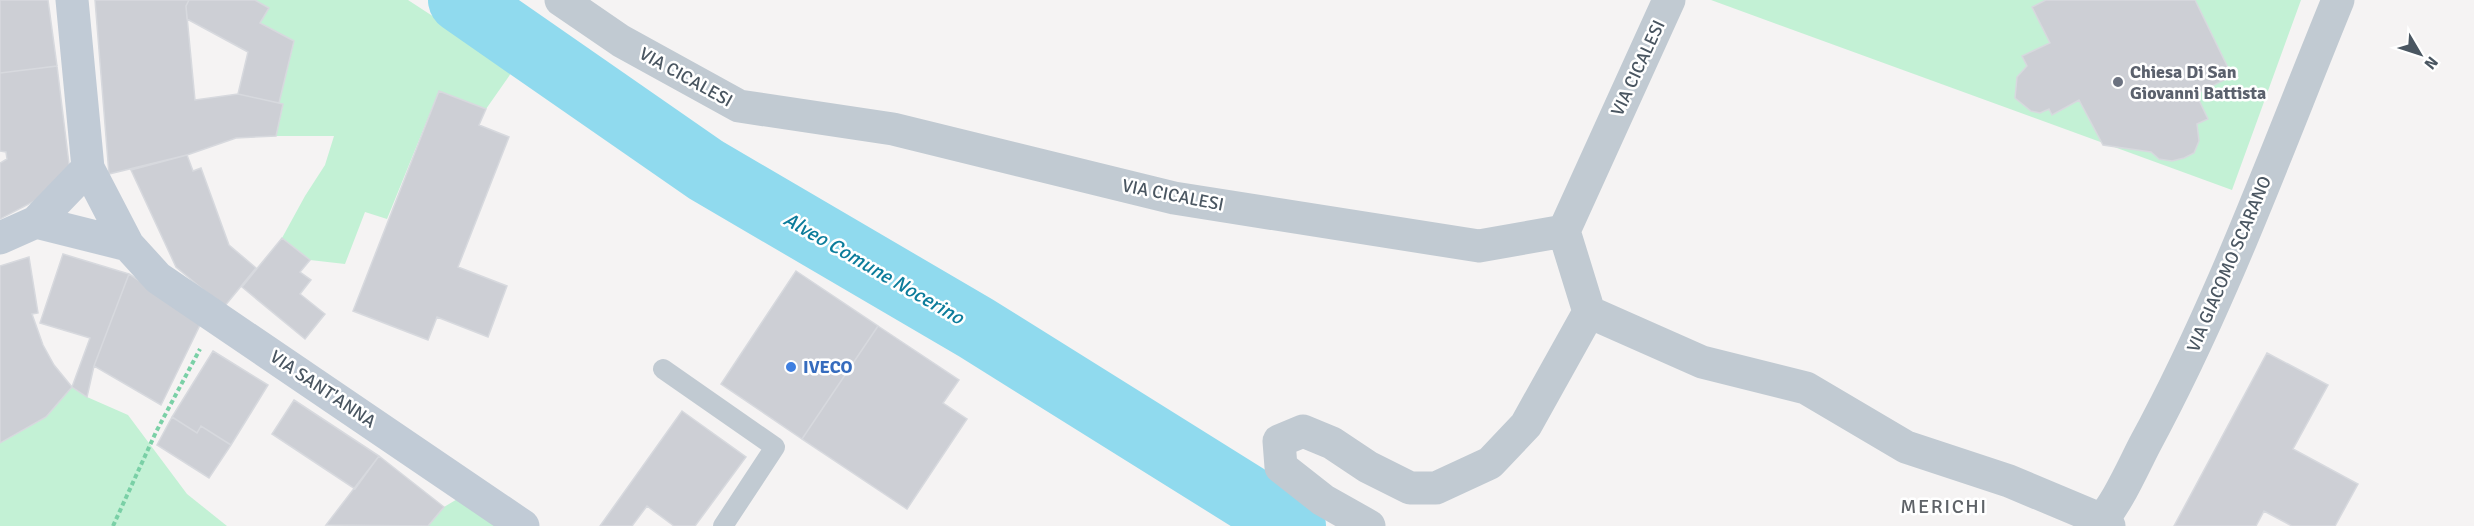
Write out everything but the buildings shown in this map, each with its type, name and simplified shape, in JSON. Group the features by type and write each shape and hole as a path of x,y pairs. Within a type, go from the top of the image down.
{"main road":[{"path":"0,238 36,222 88,168 72,0"},
{"name":"VIA SANT'ANNA","path":"88,168 128,245 158,278 523,526"},
{"path":"36,222 128,245"}],"street":[{"name":"VIA CICALESI","path":"561,0 621,41 739,106 893,129 1174,198 1479,246 1564,231 1670,0"},
{"name":"VIA GIACOMO SCARANO","path":"1589,312 1702,362 1806,388 1906,447 2009,481 2102,524 2172,394 2229,270 2338,0"},
{"path":"1369,526 1323,500 1281,467 1279,441 1303,431 1332,443 1368,467 1410,488 1436,488 1490,463 1526,424 1589,312 1564,231"}],"lane":[{"path":"663,369 775,447 723,526"}],"path":[{"path":"113,526 156,432 217,317"}],"green space":[{"path":"255,0 408,0 514,69 486,109 439,91 387,219 365,212 345,264 310,260 282,238 325,165 334,136 276,136 283,105 279,103 294,42 260,23 268,8"},
{"path":"1711,0 2301,0 2232,190"},
{"path":"72,387 87,397 128,415 187,494 227,526 0,526 0,443 46,417"},
{"path":"459,498 496,526 428,526 444,507"}],"waterway":[{"name":"Alveo Comune Nocerino","path":"461,0 706,170 976,328 1293,526"}],"place":[{"name":"Chiesa Di San Giovanni Battista","path":"2118,82"},
{"name":"IVECO","path":"791,367"}],"district":[{"name":"MERICHI","path":"1944,506"}]}
